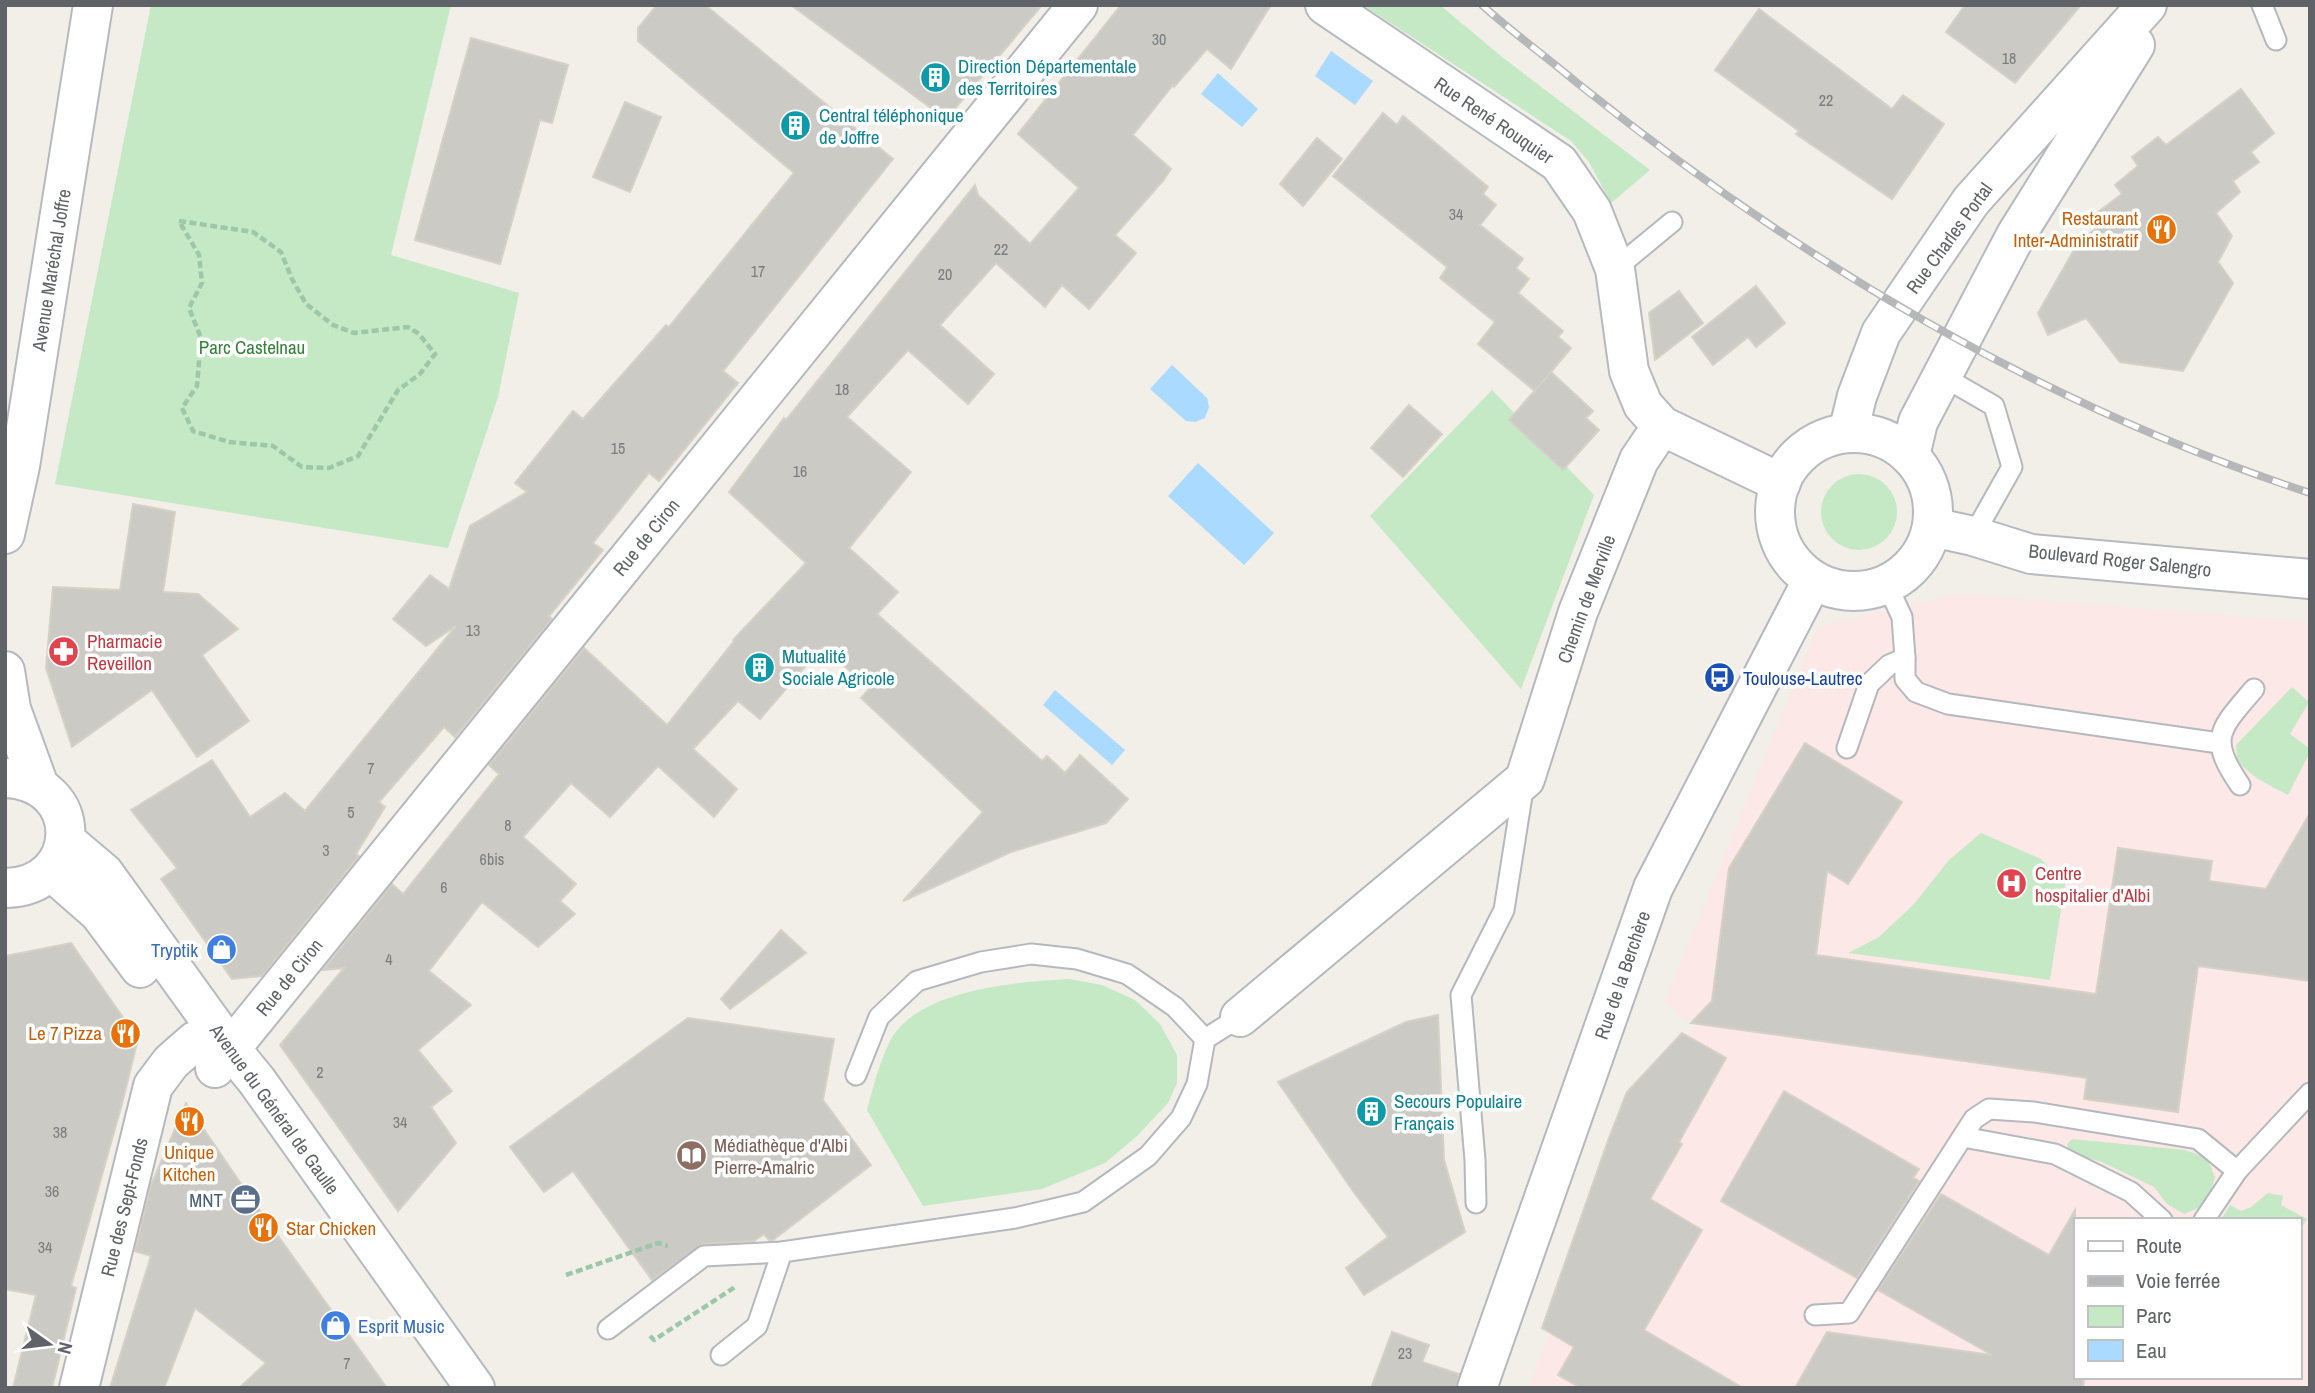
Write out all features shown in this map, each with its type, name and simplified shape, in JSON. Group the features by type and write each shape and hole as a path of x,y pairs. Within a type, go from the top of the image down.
{"street":[{"name":"Avenue Maréchal Joffre","path":"5,534 22,452 93,5"},
{"name":"Rue de Ciron","path":"213,1052 1078,5"},
{"name":"Rue René Rouquier","path":"1325,5 1559,163 1592,211 1615,269 1629,371 1643,405 1662,426 1781,483"},
{"name":"Rue Charles Portal","path":"1849,433 1857,396 1881,333 1971,201 2147,5"},
{"path":"1910,456 1918,422 2015,235 2160,5"},
{"name":"Chemin de Merville","path":"1525,779 1578,612 1639,460 1662,426"},
{"path":"1849,433 1871,435 1892,442 1910,456 1922,471 1930,489 1933,508 1932,527 1923,551 1908,571 1887,585 1863,592 1838,590 1812,581 1797,568 1784,549 1777,527 1775,505 1781,483 1792,464 1808,448 1827,438 1849,433"},
{"name":"Boulevard Roger Salengro","path":"1932,527 1973,536 2031,554 2310,579"},
{"name":"Rue de la Berchère","path":"1477,1388 1653,888 1812,581"},
{"path":"5,671 22,782 51,796 60,809 65,824 58,855 38,881 23,887 5,888"},
{"path":"1240,1017 1525,779"},
{"path":"58,855 99,913 213,1052"},
{"name":"Rue des Sept-Fonds","path":"79,1388 153,1086 170,1062 213,1052"},
{"name":"Avenue du Général de Gaulle","path":"213,1052 447,1388"},
{"name":"Avenue du Général de Gaulle","path":"213,1052 257,1081 475,1388"}],"lane":[{"path":"2262,5 2276,40"},
{"path":"1615,269 1672,222"},
{"path":"1942,376 1994,405 2012,467 1973,536"},
{"path":"1887,585 1902,617 1905,679 1916,692 1948,704 2219,743"},
{"path":"1847,748 1869,684 1889,665 1905,658"},
{"path":"2240,785 2225,763 2219,743 2223,730 2254,690"},
{"name":"Chemin de Merville","path":"1476,1203 1461,995 1504,909 1525,779"},
{"path":"856,1075 879,1017 917,981 981,962 1031,954 1077,959 1127,974 1175,1007 1205,1039"},
{"path":"608,1329 704,1256 781,1255 1016,1218 1083,1202 1149,1156 1181,1118 1197,1084 1205,1039 1240,1017"},
{"path":"2205,1218 2237,1171 2310,1093"},
{"path":"1815,1315 1849,1313 1974,1119 1989,1109 2034,1112 2198,1139 2237,1171"},
{"path":"1963,1137 2054,1154 2131,1192 2160,1218"},
{"path":"721,1354 757,1326 781,1255"}],"path":[{"path":"179,221 253,232 281,252 306,304 333,325 354,333 408,327 419,334 435,354 420,374 398,390 358,456 329,468 302,467 272,446 229,442 193,431 182,408 197,386 201,338 189,308 202,283 200,255 179,221"},
{"path":"566,1275 658,1243"},
{"path":"647,1331 654,1340 781,1255"}],"shaded area":[{"name":"Centre hospitalier d'Albi","path":"1960,594 2310,622 2310,1388 1529,1388 1639,1084 1695,1027 1665,1002 1818,626"}],"green space":[{"name":"Parc Castelnau","path":"151,5 451,5 391,255 519,293 498,397 448,548 55,484"},
{"path":"1363,5 1440,5 1502,57 1650,170 1611,203 1589,162 1571,141"},
{"path":"1492,390 1594,495 1521,689 1370,516"},
{"path":"1859,474 1874,477 1886,485 1894,497 1897,512 1894,527 1886,539 1874,547 1859,550 1844,547 1832,539 1824,527 1821,512 1824,497 1832,485 1844,477"},
{"path":"2292,687 2309,702 2290,734 2310,749 2310,752 2288,795 2245,769 2237,757 2236,745"},
{"path":"1981,833 2041,859 2065,884 2050,980 1848,953 1879,937 1914,904 1949,860"},
{"path":"1069,979 1102,985 1135,1000 1160,1024 1177,1055 1177,1083 1168,1103 1137,1136 1105,1163 1042,1189 923,1206 867,1110 889,1043 902,1025 921,1011 944,1000 996,986"},
{"path":"2072,1139 2185,1150 2207,1158 2215,1177 2209,1197 2203,1205 2184,1214 2167,1204 2154,1187 2102,1162 2070,1153 2067,1144"},
{"path":"2268,1193 2283,1196 2281,1205 2307,1219 2301,1228 2301,1218 2222,1218 2230,1205 2241,1211 2251,1207"}],"water":[{"path":"1331,51 1373,81 1355,105 1315,76"},
{"path":"1218,73 1258,109 1242,127 1201,94"},
{"path":"1172,365 1207,398 1209,407 1205,418 1195,422 1186,421 1150,389"},
{"path":"1198,463 1274,533 1244,565 1168,496"},
{"path":"1055,690 1125,750 1112,765 1043,705"}],"building":[{"path":"657,5 705,5 893,159 723,371 738,383 659,481 649,473 593,543 603,550 549,616 552,619 455,737 444,727 379,802 385,807 356,854 359,856 262,976 232,979 161,879 177,868 131,810 212,760 250,817 285,793 305,811 456,626 426,646 393,619 430,575 449,589 470,526 527,492 515,483 573,411 583,419 666,325 669,327 794,173 638,41 638,28"},
{"name":"Direction Départementale des Territoires","path":"791,5 1042,5 953,111 939,114"},
{"path":"1121,5 1271,5 1231,69 1207,49 1174,87 1173,85 1133,135 1171,169 1115,235 1136,253 1089,309 1062,285 1045,307 996,263 940,325 994,374 968,404 908,350 847,417 911,472 849,548 898,592 877,614 1042,761 1047,756 1065,773 1080,755 1128,799 1106,823 1011,852 903,901 983,812 861,698 870,688 822,647 760,719 738,701 693,749 737,789 714,817 658,766 610,817 571,783 523,837 576,884 560,901 575,914 538,947 482,902 429,971 471,1005 418,1050 452,1091 431,1107 456,1143 398,1211 280,1045 344,968 323,970 392,884 403,894 499,774 489,765 584,648 667,725 733,640 806,563 729,492 784,418 786,420 975,185 978,195 1030,244 1079,188 1018,134"},
{"path":"1965,5 2081,5 2015,83 1946,32"},
{"path":"1759,9 1892,109 1903,95 1944,124 1892,199 1796,134 1799,131 1715,70"},
{"path":"471,38 568,65 552,123 540,120 500,264 415,240"},
{"name":"Restaurant Inter-Administratif","path":"2241,89 2274,133 2251,152 2259,162 2233,181 2240,192 2216,213 2232,236 2218,262 2233,283 2183,371 2120,362 2086,318 2048,335 2038,313 2079,241 2105,222 2098,212 2122,194 2115,185 2138,166 2132,157 2158,137 2166,145"},
{"path":"625,102 661,117 630,192 593,177"},
{"path":"1383,113 1397,125 1403,116 1488,187 1483,194 1496,205 1480,225 1523,259 1516,268 1529,279 1518,293 1563,331 1558,337 1571,348 1535,391 1478,344 1495,322 1440,278 1447,267 1333,176"},
{"path":"1317,138 1342,159 1303,206 1280,184"},
{"path":"1756,286 1785,323 1756,347 1748,337 1713,365 1692,337"},
{"path":"1679,291 1703,323 1655,360 1649,313"},
{"path":"1551,372 1593,411 1586,418 1599,430 1563,470 1509,420"},
{"path":"1409,405 1442,434 1403,477 1371,448"},
{"path":"133,504 175,512 163,592 198,594 238,629 202,655 249,721 197,757 152,690 72,747 46,668 53,587 120,590"},
{"path":"1805,743 1902,802 1848,884 1827,871 1816,955 2096,994 2118,848 2212,861 2209,881 2266,889 2310,813 2310,981 2198,966 2178,1112 2084,1099 2087,1078 1691,1023 1712,1001 1729,868"},
{"path":"781,930 806,953 730,1009 721,999"},
{"path":"71,943 138,1039 71,1286 76,1288 52,1388 13,1388 36,1295 5,1289 5,956"},
{"name":"Secours Populaire Français","path":"1438,1015 1444,1160 1465,1232 1364,1295 1346,1268 1388,1237 1278,1082 1406,1022"},
{"name":"Médiathèque d'Albi Pierre-Amalric","path":"688,1018 834,1039 823,1100 871,1165 773,1240 769,1240 764,1234 754,1241 703,1244 652,1280 573,1171 544,1192 510,1147"},
{"path":"1682,1033 1726,1058 1650,1199 1702,1230 1644,1330 1743,1388 1581,1388 1558,1375 1574,1347 1542,1328 1627,1092"},
{"path":"1784,1091 1919,1169 1913,1178 1919,1181 1857,1278 1721,1201"},
{"path":"186,1103 387,1388 239,1388 266,1363 195,1308 164,1388 110,1388 151,1256 135,1251 151,1185"},
{"path":"1941,1194 2049,1255 2075,1210 2074,1379 2084,1379 2083,1388 1795,1388 1827,1332 1992,1355 1878,1290"},
{"path":"1392,1332 1429,1345 1422,1362 1459,1374 1456,1388 1371,1388"}],"railway":[{"path":"1482,5 1660,147 1746,209 1834,267 1925,321 2017,371 2112,416 2210,457 2310,493"}],"place":[{"name":"Direction Départementale des Territoires","path":"935,77"},
{"name":"Central téléphonique de Joffre","path":"796,126"},
{"name":"Restaurant Inter-Administratif","path":"2161,229"},
{"name":"Pharmacie Reveillon","path":"64,652"},
{"name":"Mutualité Sociale Agricole","path":"759,667"},
{"name":"Toulouse-Lautrec","path":"1720,678"},
{"name":"Centre hospitalier d'Albi","path":"2012,884"},
{"name":"Tryptik","path":"221,950"},
{"name":"Le 7 Pizza","path":"125,1033"},
{"name":"Secours Populaire Français","path":"1371,1112"},
{"name":"Unique Kitchen","path":"189,1121"},
{"name":"Médiathèque d'Albi Pierre-Amalric","path":"691,1156"},
{"name":"MNT","path":"246,1200"},
{"name":"Star Chicken","path":"263,1228"},
{"name":"Esprit Music","path":"335,1326"}]}
